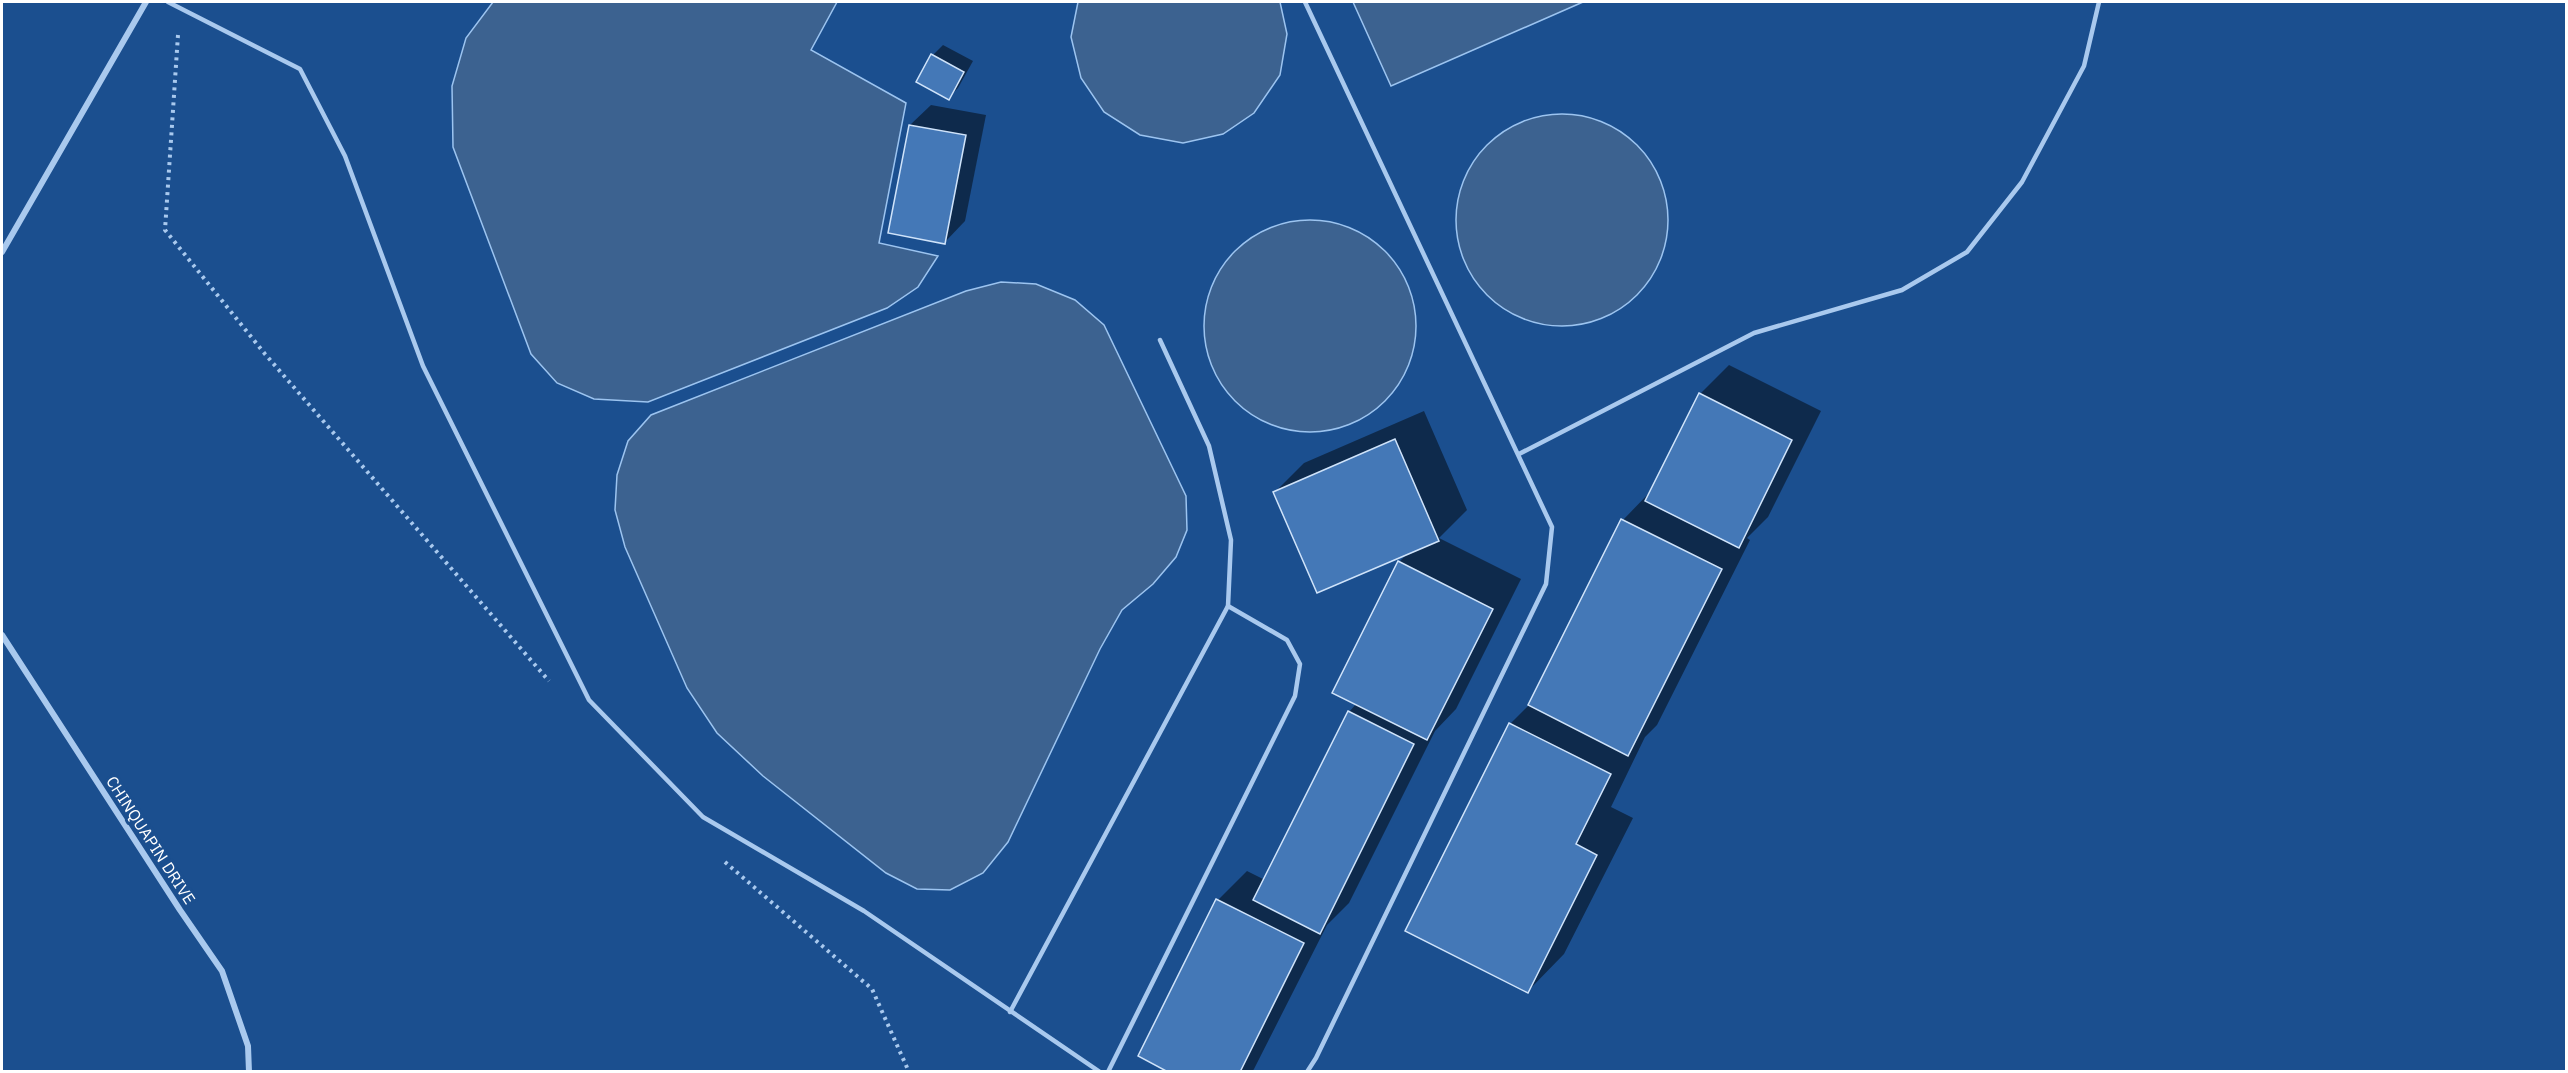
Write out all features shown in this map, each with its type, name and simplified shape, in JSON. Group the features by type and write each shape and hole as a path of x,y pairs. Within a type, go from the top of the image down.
{"street":[{"path":"2,252 146,2"},
{"name":"CHINQUAPIN DRIVE","path":"2,635 173,900 222,971 248,1046 249,1071"}],"lane":[{"path":"168,2 300,69 345,156 423,366 589,700 703,817 864,911 1100,1071"},
{"path":"1305,2 1552,527 1546,584 1316,1058 1306,1071"},
{"path":"1519,454 1754,333 1902,290 1967,252 2022,182 2084,66 2099,2"},
{"path":"1011,1012 1228,606 1232,540 1209,446 1160,340"},
{"path":"1108,1071 1295,696 1300,664 1287,640 1228,606"}],"path":[{"path":"180,8 165,231 265,354 556,690"},
{"path":"721,859 872,989 909,1071"}],"water":[{"path":"493,2 837,2 811,50 906,103 879,243 938,256 918,287 887,308 648,402 594,399 557,383 531,354 453,147 452,86 466,38"},
{"path":"1078,2 1280,2 1287,34 1280,75 1254,113 1223,134 1183,143 1140,135 1104,112 1081,78 1071,37"},
{"path":"1353,2 1583,2 1391,86"},
{"path":"1552,114 1572,114 1593,118 1612,126 1637,145 1650,161 1660,179 1666,199 1668,220 1666,241 1660,261 1650,279 1637,295 1612,314 1593,322 1572,326 1552,326 1531,322 1512,314 1480,287 1468,270 1460,251 1456,230 1456,210 1460,189 1468,170 1495,138 1512,126 1531,118"},
{"path":"1300,220 1320,220 1341,224 1360,232 1385,251 1398,267 1408,285 1414,305 1416,326 1414,347 1408,367 1398,385 1385,401 1360,420 1341,428 1320,432 1300,432 1279,428 1260,420 1228,393 1216,376 1208,357 1204,336 1204,316 1208,295 1216,276 1243,244 1260,232 1279,224"},
{"path":"1001,282 1036,284 1075,300 1104,325 1186,496 1187,530 1176,557 1153,584 1122,610 1100,649 1008,842 983,873 950,890 917,889 886,873 763,776 717,733 687,688 625,547 615,510 617,475 628,441 651,415 966,291"}],"building":[{"path":"931,54 964,72 949,100 916,82"},
{"path":"909,125 966,135 945,244 888,233"},
{"path":"1699,393 1792,440 1739,548 1645,501"},
{"path":"1395,439 1439,541 1317,593 1273,492"},
{"path":"1621,519 1722,569 1628,756 1528,705"},
{"path":"1398,561 1493,609 1427,740 1332,693"},
{"path":"1348,711 1414,744 1320,934 1253,900"},
{"path":"1509,723 1611,774 1576,844 1597,855 1528,993 1405,931"},
{"path":"1216,899 1304,943 1240,1072 1168,1072 1138,1056"}]}
